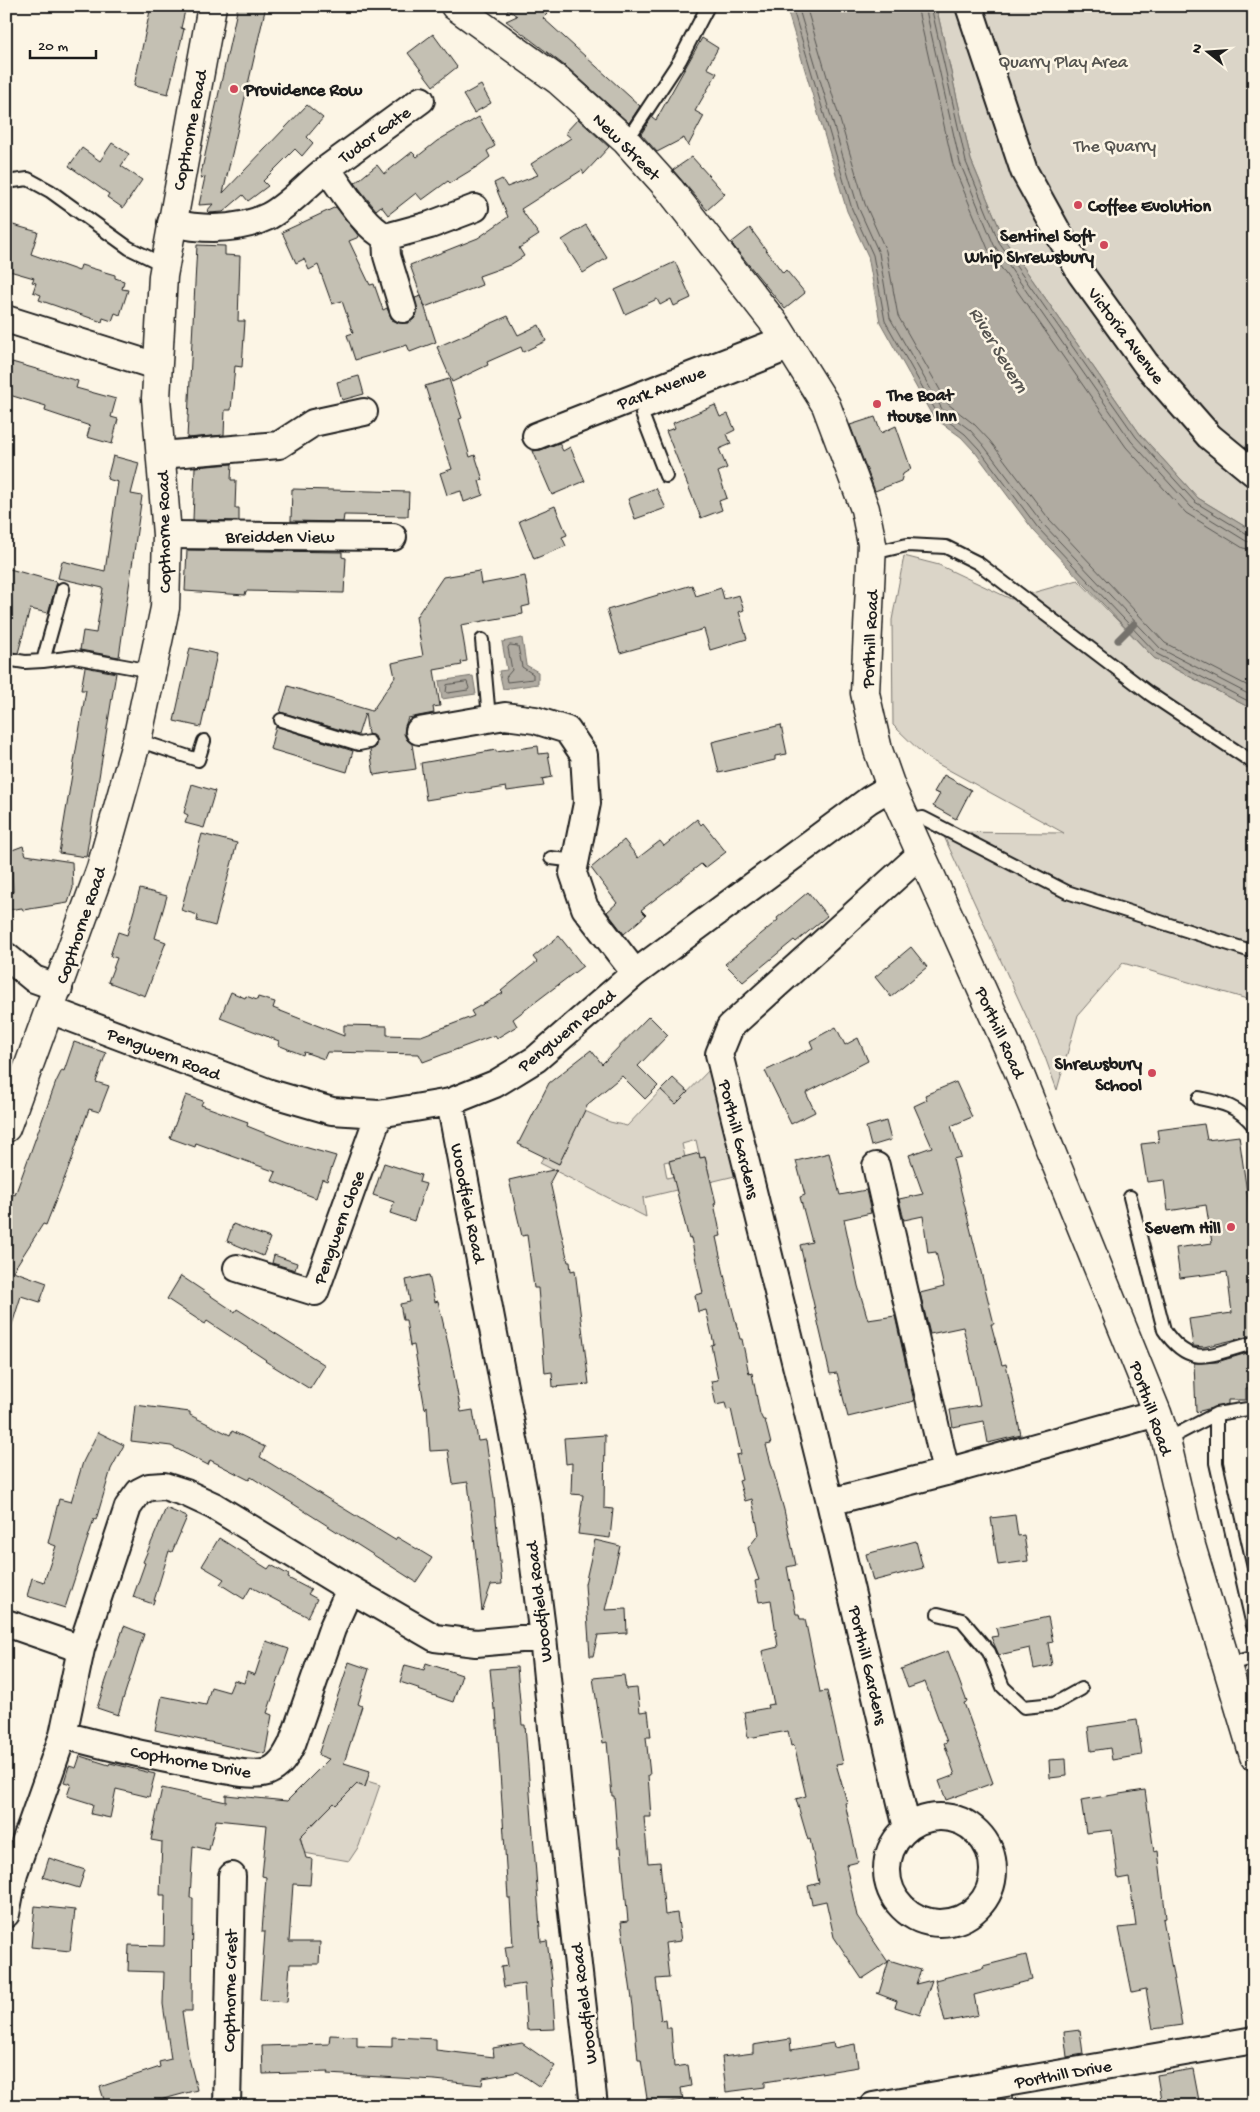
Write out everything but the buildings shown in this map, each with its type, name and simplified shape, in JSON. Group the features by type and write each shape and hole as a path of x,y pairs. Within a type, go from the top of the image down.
{"street":[{"name":"Copthorne Road","path":"6,1128 55,999 101,868 137,740 164,608 167,535 162,455 158,426 156,366 164,265 212,6"},
{"name":"New Street","path":"455,6 559,81 625,140 670,190 768,316"},
{"name":"Victoria Avenue","path":"969,6 1024,171 1081,274 1146,364 1209,436 1254,473"},
{"name":"Tudor Gate","path":"171,223 195,228 215,228 238,226 269,216 327,169 421,100"},
{"name":"Tudor Gate","path":"327,169 365,221 376,232 386,237"},
{"path":"403,309 387,256 386,237 430,225 475,208"},
{"name":"Porthill Road","path":"768,316 789,345 826,405 865,509 873,553 864,693 878,750 891,787 1018,1070 1157,1413 1166,1440 1189,1538 1254,1756"},
{"path":"6,319 156,366"},
{"name":"Park Avenue","path":"536,436 789,345"},
{"path":"162,455 279,445 313,423 364,412"},
{"name":"Breidden View","path":"167,535 392,536"},
{"path":"415,732 505,716 535,720 567,730 584,755 587,803 563,859 573,873 585,908 635,973"},
{"name":"Pengwern Road","path":"6,956 55,999 270,1093 332,1111 379,1114 450,1102 495,1084 536,1059 635,973 869,800 891,787"},
{"name":"Porthill Gardens","path":"907,1828 830,1502 719,1054 730,1027 921,854"},
{"name":"Woodfield Road","path":"450,1102 526,1503 543,1637 558,1789 594,2106"},
{"name":"Pengwern Close","path":"237,1268 315,1292 379,1114"},
{"path":"876,1166 946,1472"},
{"path":"830,1502 946,1472 1157,1413"},
{"path":"6,1914 14,1873 63,1735 81,1649 128,1507 139,1492 149,1487 164,1486 186,1493 214,1506 350,1589 435,1638 476,1643 543,1637"},
{"name":"Copthorne Drive","path":"63,1735 160,1758 242,1773 265,1773 284,1758 292,1744 332,1629 350,1589"},
{"path":"6,1623 81,1649"},
{"path":"942,1816 953,1818 970,1826 983,1839 991,1856 993,1877 987,1895 967,1916 952,1922 934,1923 919,1919 904,1909 891,1892 887,1874 890,1849 907,1828 924,1819 942,1816"},
{"name":"Copthorne Crest","path":"227,2106 232,1876"},
{"name":"Porthill Drive","path":"872,2106 1254,2040"}],"lane":[{"path":"625,140 680,60 708,6"},
{"path":"6,182 28,179 50,191 129,248 164,265"},
{"path":"666,476 642,414 789,345"},
{"path":"873,553 907,545 946,547 978,563 1150,694 1254,763"},
{"path":"44,661 63,589"},
{"path":"482,640 489,718"},
{"path":"6,659 44,661 74,657 152,671"},
{"path":"282,720 359,744 369,742"},
{"path":"137,740 198,760 204,741"},
{"path":"907,820 923,818 1067,892 1254,952"},
{"path":"1199,1098 1228,1104 1246,1116 1254,1126"},
{"path":"1130,1197 1161,1322 1174,1346 1194,1356 1212,1355 1254,1343"},
{"path":"1166,1440 1216,1414 1254,1408"},
{"path":"1216,1414 1216,1464 1254,1630"},
{"path":"938,1614 962,1620 989,1652 1003,1687 1024,1707 1054,1704 1081,1689"},
{"path":"1227,1665 1254,1657"}],"green space":[{"name":"The Quarry","path":"936,6 1254,6 1254,532 1198,498 1140,434 1004,239 971,160"},
{"path":"904,556 939,565 1011,599 1078,580 1154,658 1254,710 1254,1001 1123,963 1078,1015 1057,1090 1045,1057 942,832 1064,833 927,758 893,725 892,620"},
{"path":"714,1065 739,1175 643,1198 646,1217 540,1163 544,1156 559,1164 569,1143 557,1137 571,1105 610,1122 627,1126 661,1090 676,1104","holes":["696,1140 700,1158 705,1157 709,1174 688,1179 686,1173 667,1178 664,1162 685,1157 682,1144"]},
{"path":"346,1781 365,1787 367,1781 380,1785 359,1846 349,1861 293,1851 293,1846 302,1844 298,1827 304,1820 311,1827 324,1813 328,1797 336,1805 345,1796"}],"water":[{"name":"River Severn","path":"786,6 936,6 971,160 1004,239 1140,434 1198,498 1254,532 1254,710 1154,658 1034,531 975,452 961,437 933,417 880,322 868,256 847,211"},
{"path":"522,638 526,665 538,672 538,684 503,689 499,671 507,670 502,642"},
{"path":"473,676 476,694 442,699 439,681"}],"waterway":[{"path":"1118,640 1134,624"}],"place":[{"name":"Providence Row","path":"234,89"},
{"name":"Coffee Evolution","path":"1078,205"},
{"name":"Sentinel Soft Whip Shrewsbury","path":"1104,245"},
{"name":"The Boat House Inn","path":"877,404"},
{"name":"Shrewsbury School","path":"1152,1073"},
{"name":"Severn Hill","path":"1231,1227"}],"park label":[{"name":"Quarry Play Area","path":"1063,61"}]}
